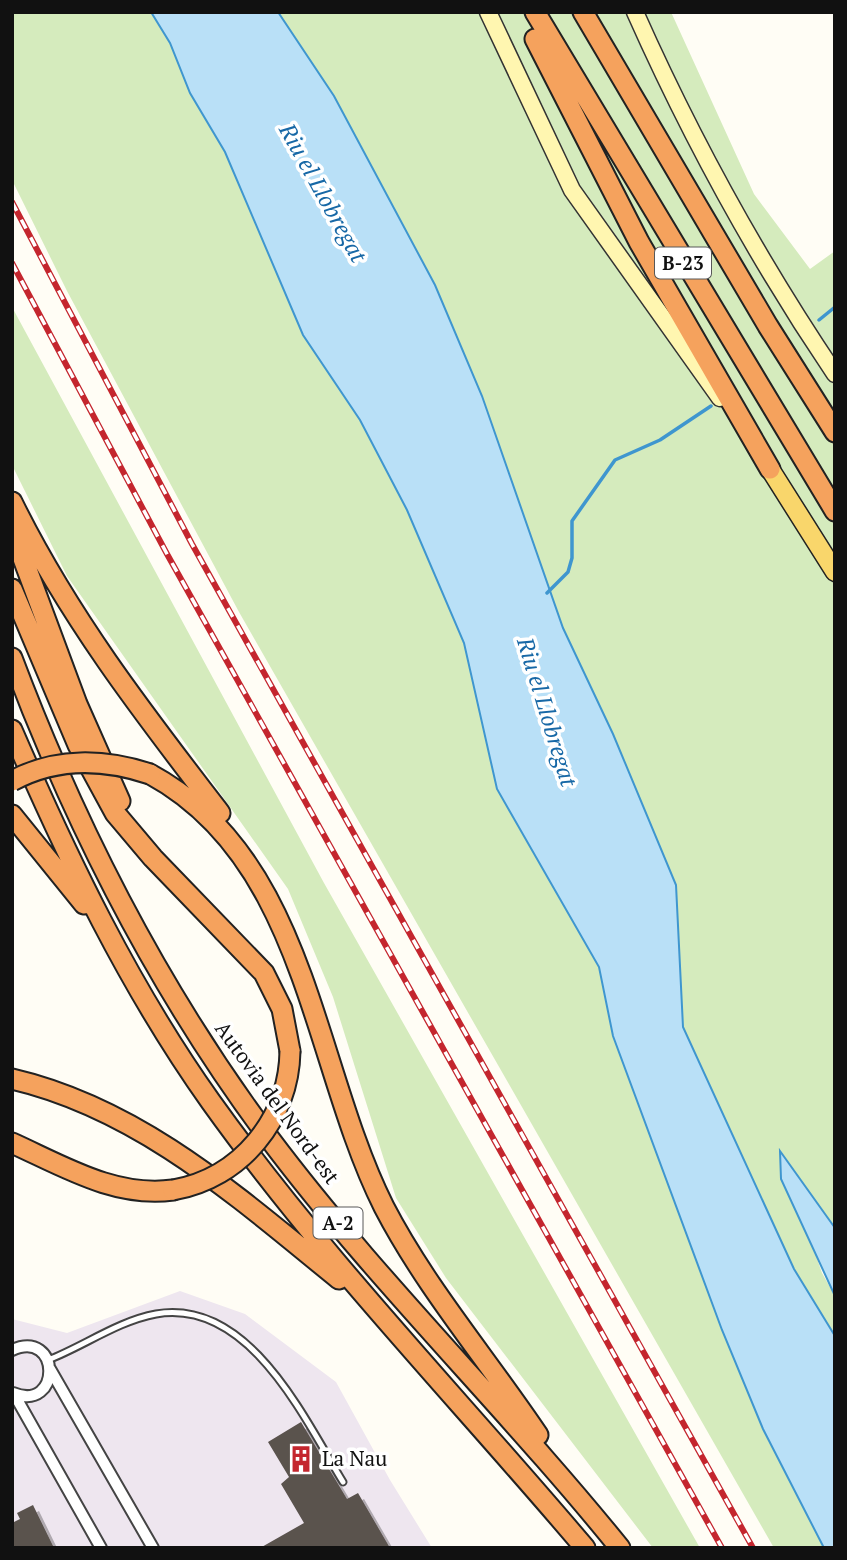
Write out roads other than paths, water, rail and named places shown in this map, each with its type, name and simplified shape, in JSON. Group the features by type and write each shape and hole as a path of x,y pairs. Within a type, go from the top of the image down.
{"highway":[{"path":"525,12 535,39 639,242 770,469"},
{"name":"B-23","path":"535,12 699,289 835,511"},
{"name":"B-23","path":"583,12 768,326 835,432"},
{"path":"12,502 49,573 97,650 158,734 239,837 276,897 310,971 333,1066"},
{"path":"12,529 87,729 135,834"},
{"path":"12,589 96,782 115,813 153,858 264,973 282,1009 290,1051 286,1088 274,1117 257,1141 235,1163 205,1182 173,1190 144,1191 108,1184 12,1143"},
{"name":"Autovia del Nord-est","path":"12,658 79,821 104,872 180,1004 232,1085 268,1137 316,1196 579,1497 620,1548"},
{"name":"A-2","path":"12,730 56,833 106,930 210,1100 287,1202 375,1308 585,1548"},
{"path":"12,781 43,769 81,762 107,763 150,774 201,807 252,875 286,937 371,1178 406,1247 579,1497"},
{"path":"12,815 52,868 106,930"},
{"path":"12,1079 82,1102 153,1137 225,1186 375,1308"}],"main road":[{"path":"488,12 572,190 770,469 835,572"},
{"path":"635,12 708,162 755,246 835,374"}],"street":[{"path":"13,1349 30,1346 44,1354 153,1548"},
{"path":"13,1393 36,1394 47,1384 49,1365"},
{"path":"13,1393 101,1548"}],"lane":[{"path":"49,1365 128,1323 156,1314 195,1315 220,1324 274,1370 343,1482"}],"water":[{"name":"Riu el Llobregat","path":"151,12 278,12 334,96 435,285 482,396 563,628 613,734 676,885 683,1027 794,1269 835,1336 835,1548 824,1548 763,1429 722,1330 613,1036 599,967 497,789 464,643 407,510 360,420 303,335 225,152 190,93 170,43"},
{"path":"780,1151 835,1228 835,1296 781,1179"}],"waterway":[{"path":"819,320 835,307"},
{"path":"547,593 568,572 572,558 572,521 615,460 660,440 711,406"}],"railway":[{"path":"12,202 192,544 753,1548"},
{"path":"12,263 167,554 722,1548"}],"place":[{"name":"La Nau","path":"301,1459"}]}
